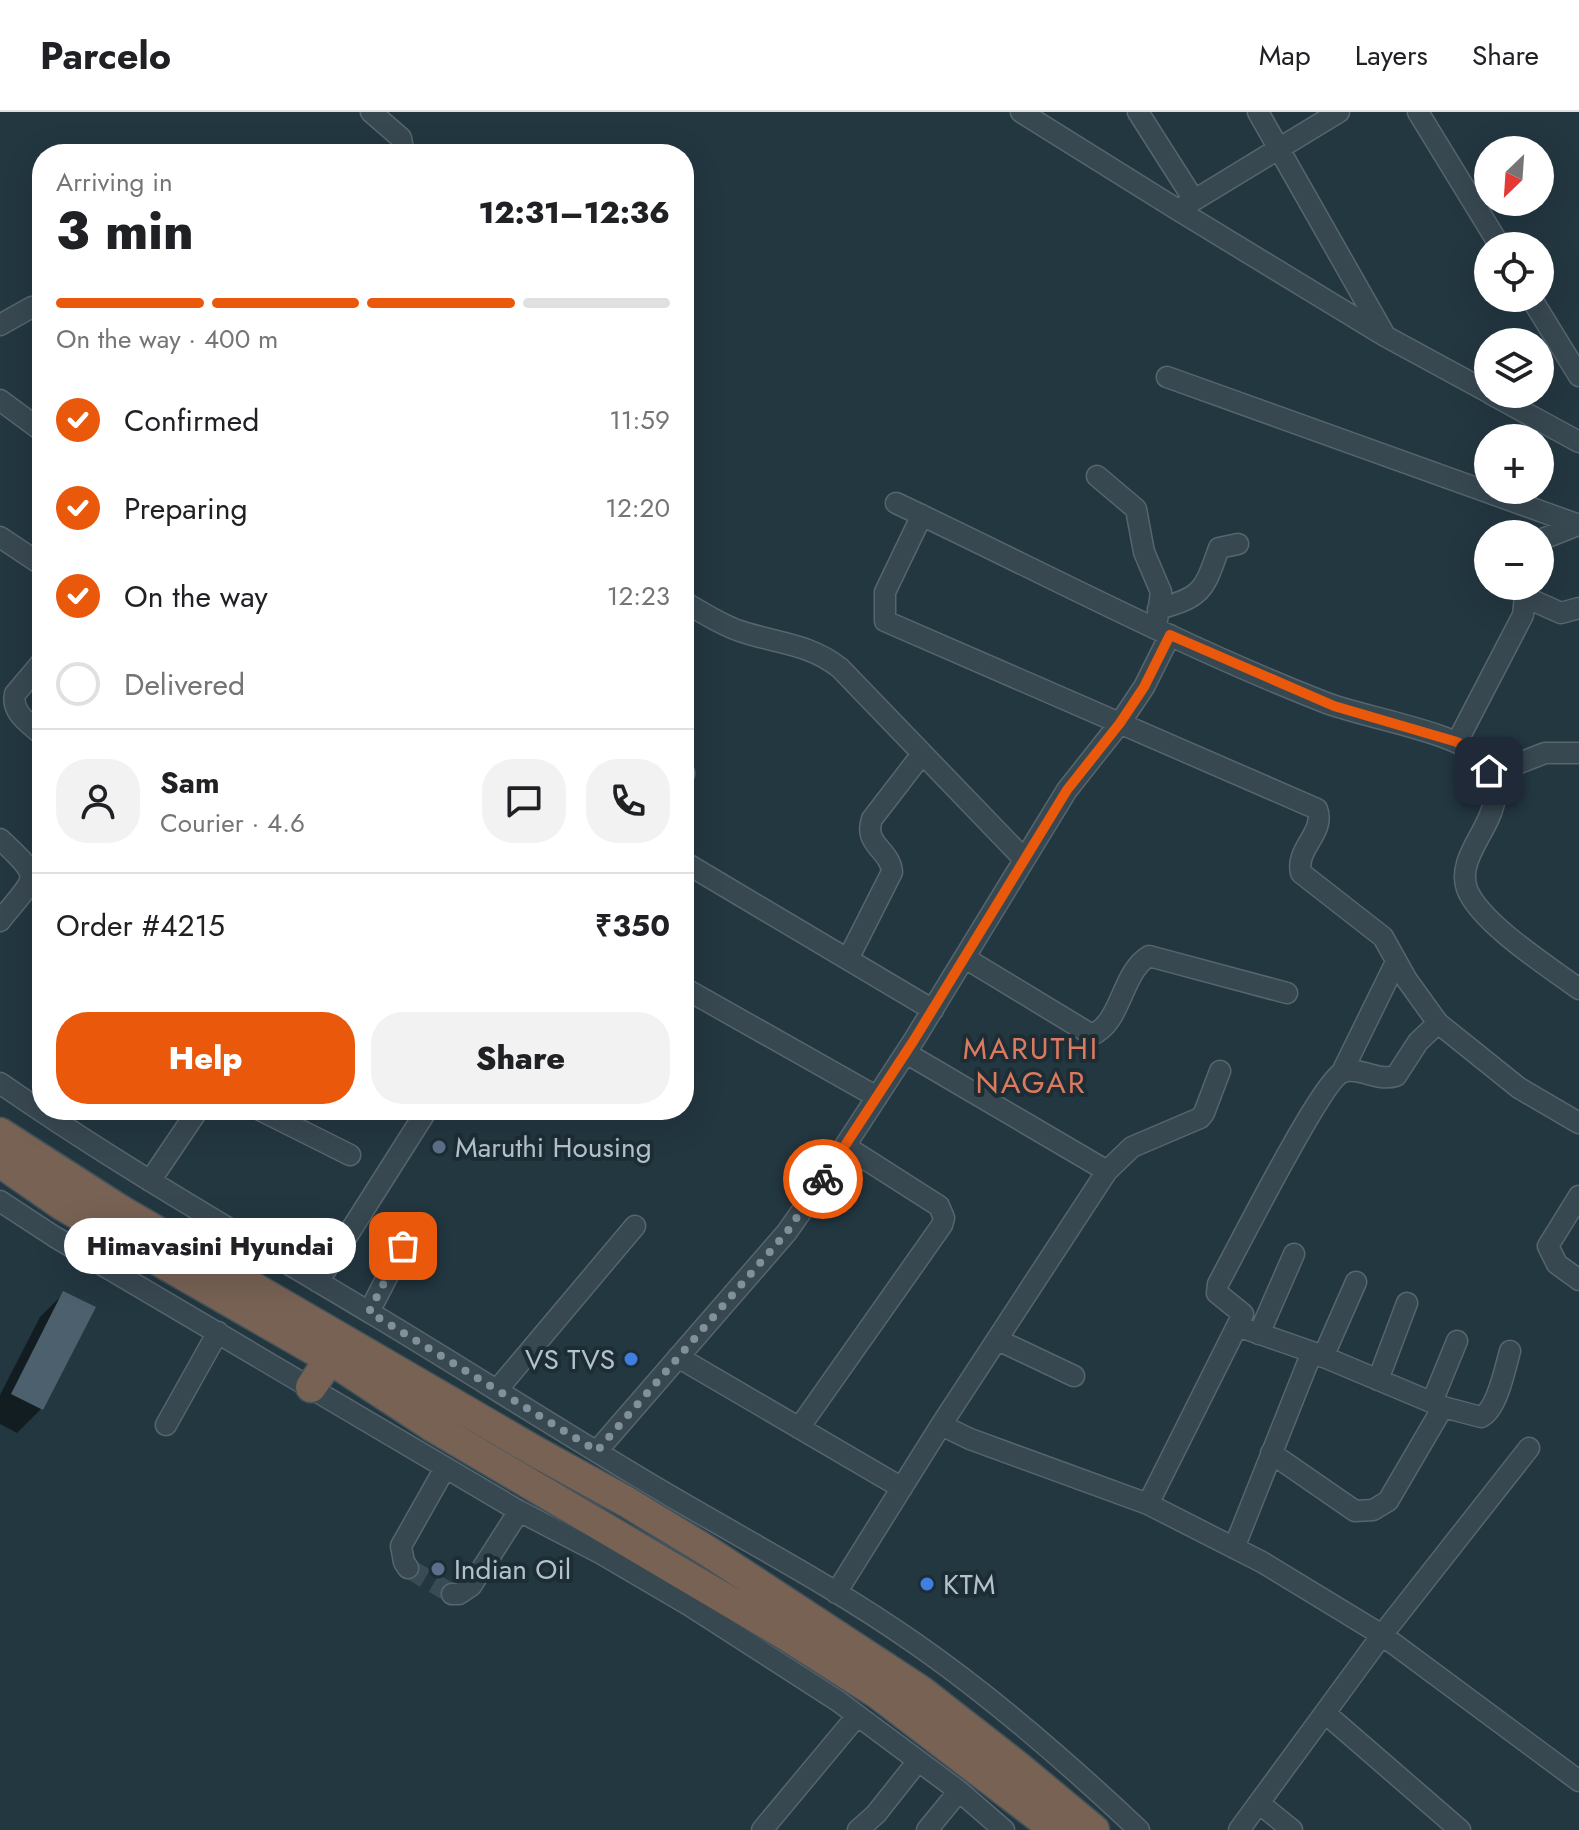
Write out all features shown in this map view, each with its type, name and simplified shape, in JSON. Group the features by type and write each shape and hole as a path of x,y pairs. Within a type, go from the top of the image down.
{"highway":[{"path":"0,1133 120,1210 709,1552 921,1691 1094,1830"},
{"path":"0,1162 62,1205 330,1359 432,1426 772,1626 877,1693 1056,1830"},
{"path":"311,1387 330,1359"}],"street":[{"path":"371,112 401,138 402,144"},
{"path":"1021,112 1186,205 1385,336 1474,384"},
{"path":"1138,112 1186,205"},
{"path":"1258,112 1385,336"},
{"path":"1186,205 1339,112"},
{"path":"1418,112 1491,232"},
{"path":"0,325 32,307"},
{"path":"1540,312 1579,376"},
{"path":"1167,377 1578,525"},
{"path":"0,400 32,424"},
{"path":"1517,408 1579,442"},
{"path":"597,1451 787,1232 906,1053 1067,790 1144,687 1161,624 1161,592 1144,552 1136,509 1097,476"},
{"path":"896,503 1334,706 1457,742 1482,759 1495,785 1496,802 1465,872 1469,893 1510,938 1579,989"},
{"path":"922,515 885,592 885,621 1317,809 1318,827 1300,857 1301,873 1383,937 1396,962 1438,1023 1519,1088 1579,1123"},
{"path":"1554,534 1578,525"},
{"path":"0,537 32,558"},
{"path":"1161,624 1206,585 1219,548 1238,544"},
{"path":"1457,742 1520,623 1523,600"},
{"path":"1538,600 1561,613 1579,608"},
{"path":"694,607 738,631 811,649 840,668 1024,859"},
{"path":"32,674 15,694 14,700 17,713 32,726"},
{"path":"1491,774 1545,753 1579,753"},
{"path":"848,959 892,872 889,860 870,836 872,819 922,754"},
{"path":"0,839 28,865 31,872 29,884 0,921"},
{"path":"694,868 933,1010"},
{"path":"965,958 1092,1035 1104,1027 1136,967 1149,956 1287,993"},
{"path":"1148,1504 1243,1314 1217,1293 1218,1284 1303,1127 1334,1078 1342,1072 1396,962"},
{"path":"694,994 877,1097"},
{"path":"1342,1072 1356,1071 1377,1079 1396,1076 1418,1042 1438,1023"},
{"path":"906,1053 1107,1171"},
{"path":"836,1593 941,1425 1107,1171 1132,1147 1200,1118 1220,1071"},
{"path":"0,1083 32,1105"},
{"path":"53,1120 910,1640 1064,1758 1139,1830"},
{"path":"150,1181 191,1120"},
{"path":"280,1120 350,1155"},
{"path":"318,1282 421,1120"},
{"path":"799,1428 944,1218 939,1206 845,1146"},
{"path":"1579,1196 1548,1246 1557,1264 1579,1280"},
{"path":"0,1201 55,1237 445,1468 689,1605 857,1716 959,1791 991,1826"},
{"path":"369,1312 414,1225"},
{"path":"497,1390 635,1226"},
{"path":"1259,1334 1294,1254"},
{"path":"1234,1548 1271,1453 1356,1282"},
{"path":"1378,1380 1407,1303"},
{"path":"1237,1326 1438,1404 1481,1417 1493,1404 1510,1351"},
{"path":"166,1425 218,1332"},
{"path":"998,1340 1074,1376"},
{"path":"1271,1453 1355,1511 1373,1510 1388,1501 1438,1404 1457,1341"},
{"path":"678,1357 902,1488"},
{"path":"941,1425 970,1439 1148,1504 1234,1548 1382,1635 1579,1781"},
{"path":"1239,1830 1382,1635 1529,1448"},
{"path":"408,1568 401,1546 445,1468"},
{"path":"452,1594 459,1594 471,1586 519,1511"},
{"path":"1325,1713 1460,1830"},
{"path":"762,1830 857,1716"},
{"path":"858,1830 876,1814 918,1761"},
{"path":"927,1830 959,1791"},
{"path":"1259,1803 1292,1830"}],"building":[{"path":"63,1291 96,1307 43,1410 11,1394"}],"tunnel":[{"path":"408,1568 452,1594"}],"way so far":[{"path":"403,1246 369,1312 597,1451 787,1232 823,1179"}],"place":[{"name":"Maruthi Housing","path":"439,1147"},
{"name":"Himavasini Hyundai","path":"403,1246"},
{"name":"VS TVS","path":"631,1359"},
{"name":"Indian Oil","path":"438,1569"},
{"name":"KTM","path":"927,1584"}],"district":[{"name":"MARUTHI NAGAR","path":"1031,1066"}],"route":[{"path":"823,1179 914,1040 1067,790 1144,687 1170,635 1334,706 1457,742 1471,749 1489,771"}]}
